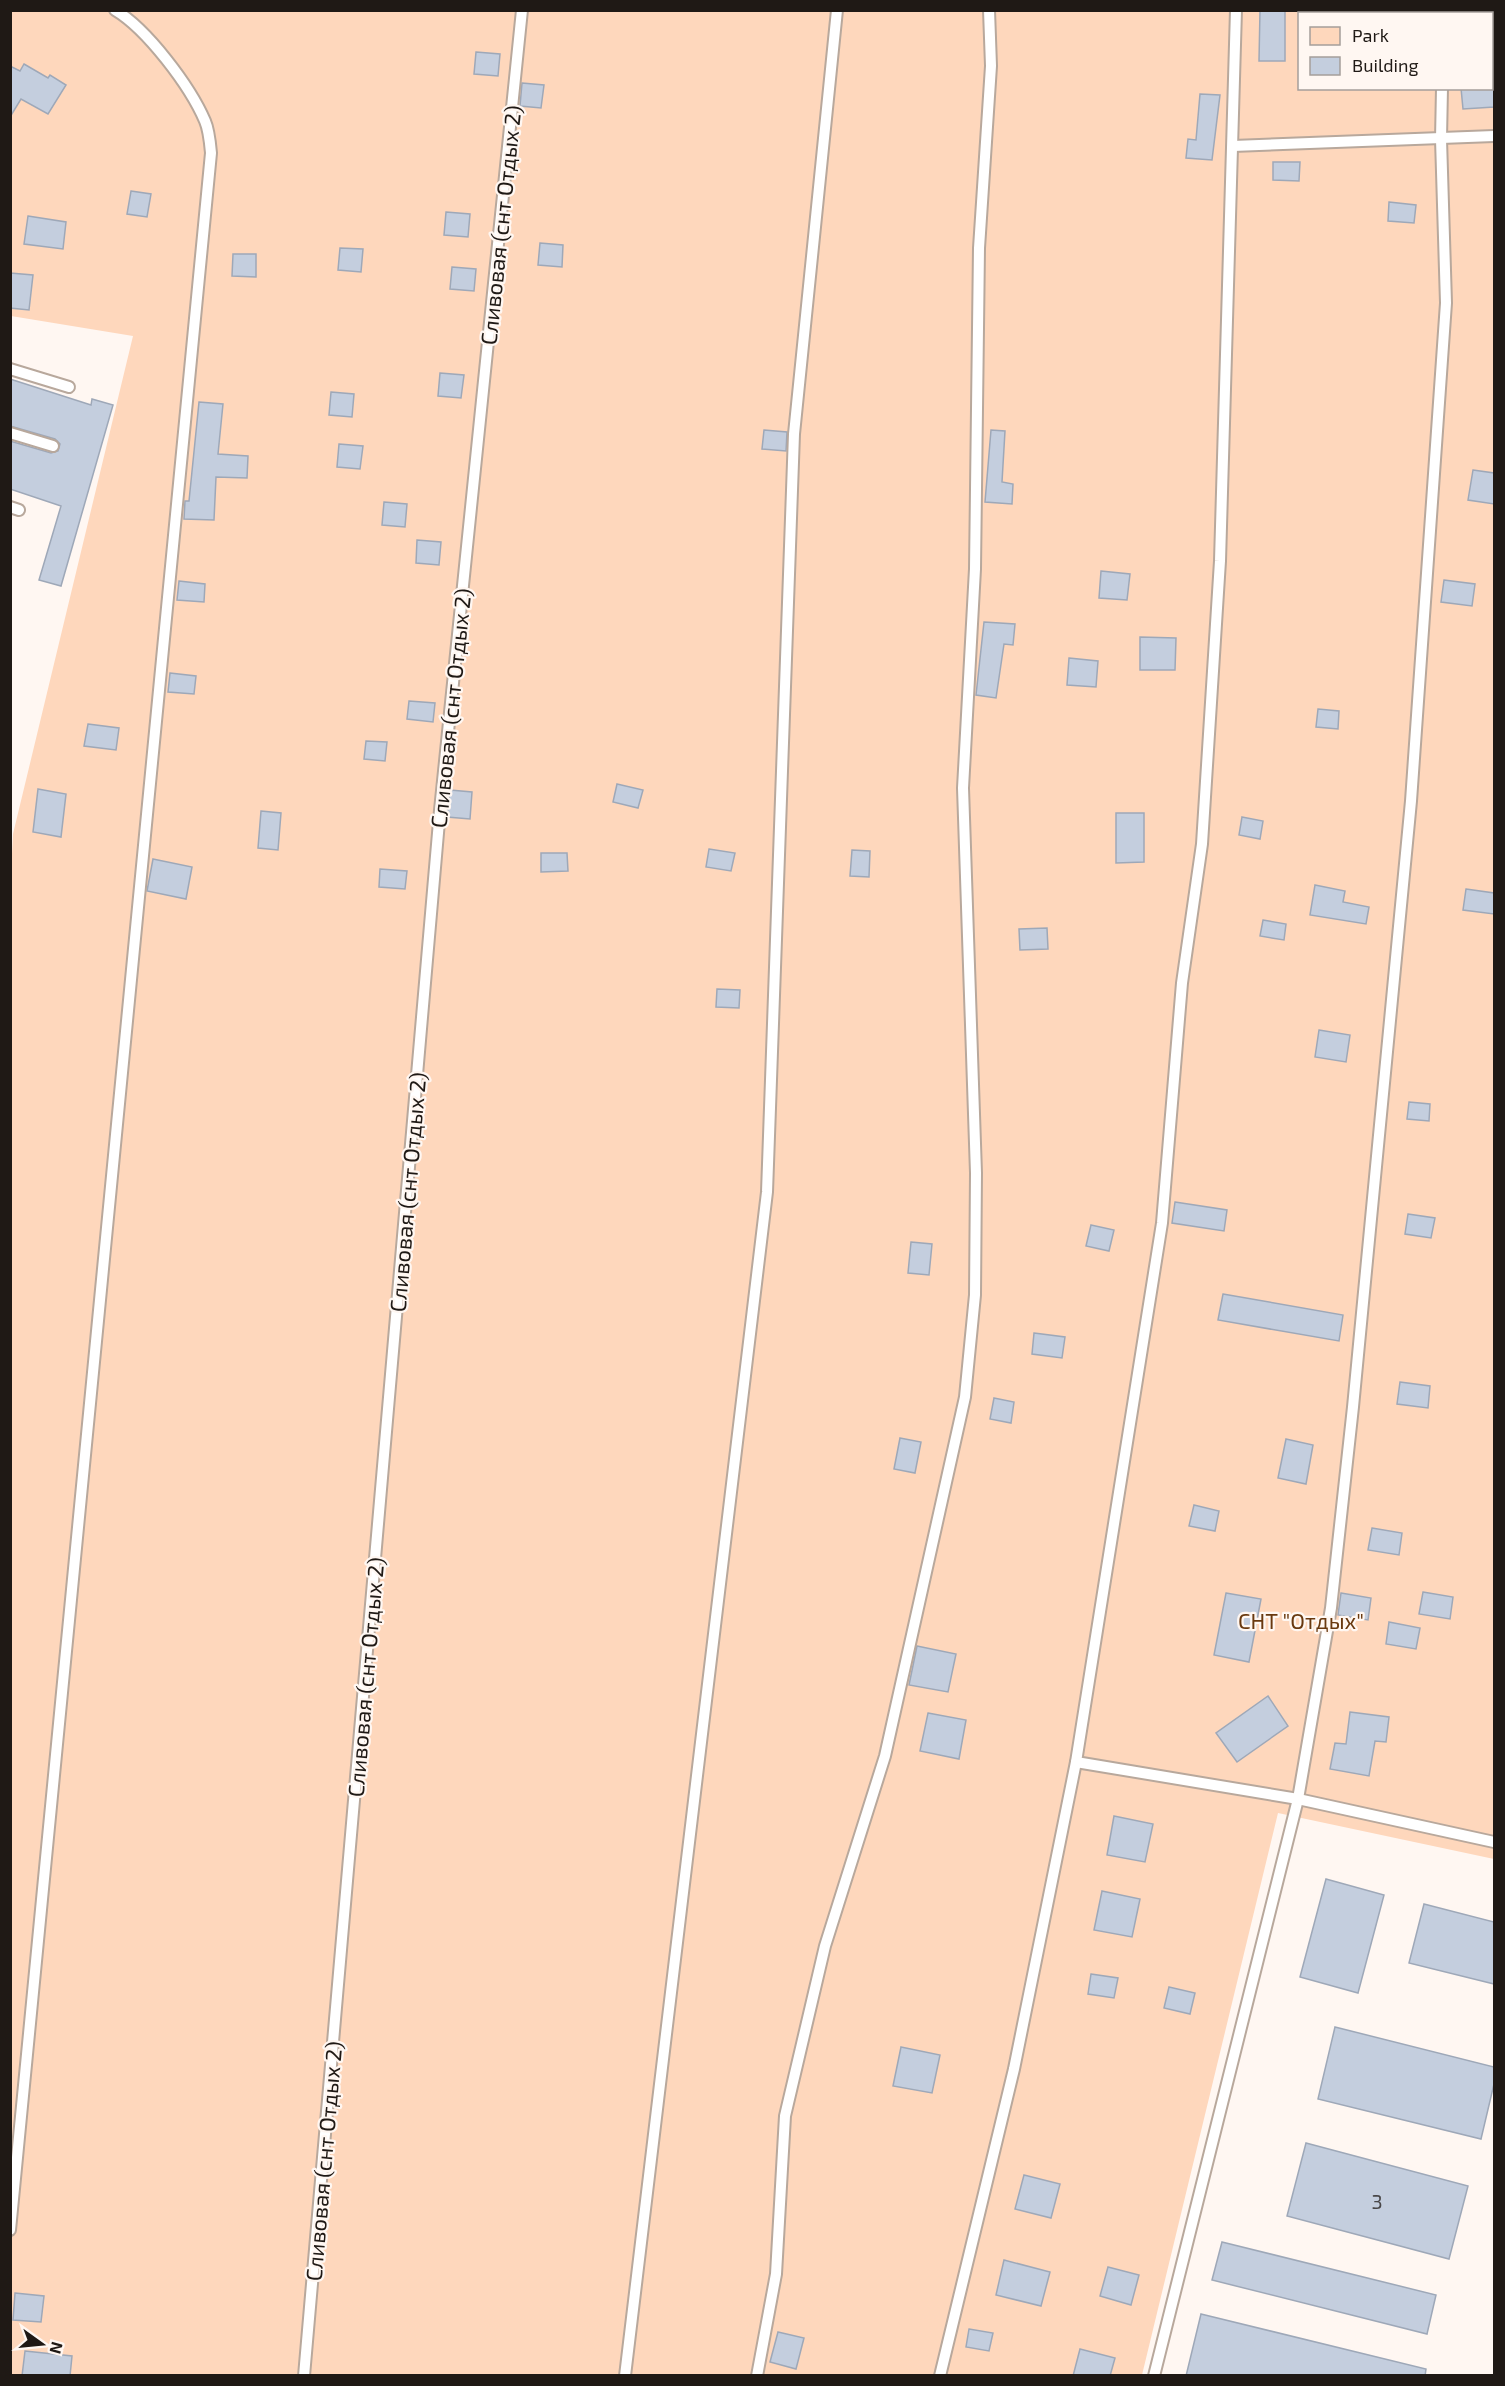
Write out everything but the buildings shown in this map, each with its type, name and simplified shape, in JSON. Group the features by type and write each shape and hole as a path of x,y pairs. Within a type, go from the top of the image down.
{"lane":[{"path":"10,2230 212,153 206,122 176,72 129,19 115,10"},
{"name":"Сливовая (снт Отдых 2)","path":"304,2376 440,810 522,10"},
{"path":"625,2376 766,1192 794,434 837,10"},
{"path":"757,2376 776,2274 785,2116 825,1946 885,1756 965,1396 975,1295 976,1173 963,788 975,569 978,248 991,66 989,10"},
{"path":"940,2376 1014,2069 1076,1762 1162,1223 1182,983 1202,844 1220,561 1236,10"},
{"path":"1154,2376 1298,1799 1334,1584 1411,801 1446,303 1441,139 1442,90"},
{"path":"1233,146 1494,136"},
{"path":"10,369 69,387"},
{"path":"10,433 53,446"},
{"path":"1076,1762 1298,1799 1494,1842"}],"green space":[{"name":"СНТ \"Отдых\"","path":"11,11 1494,11 1494,1859 1278,1813 1142,2375 11,2376 10,893 13,834 133,336 11,316"}]}
